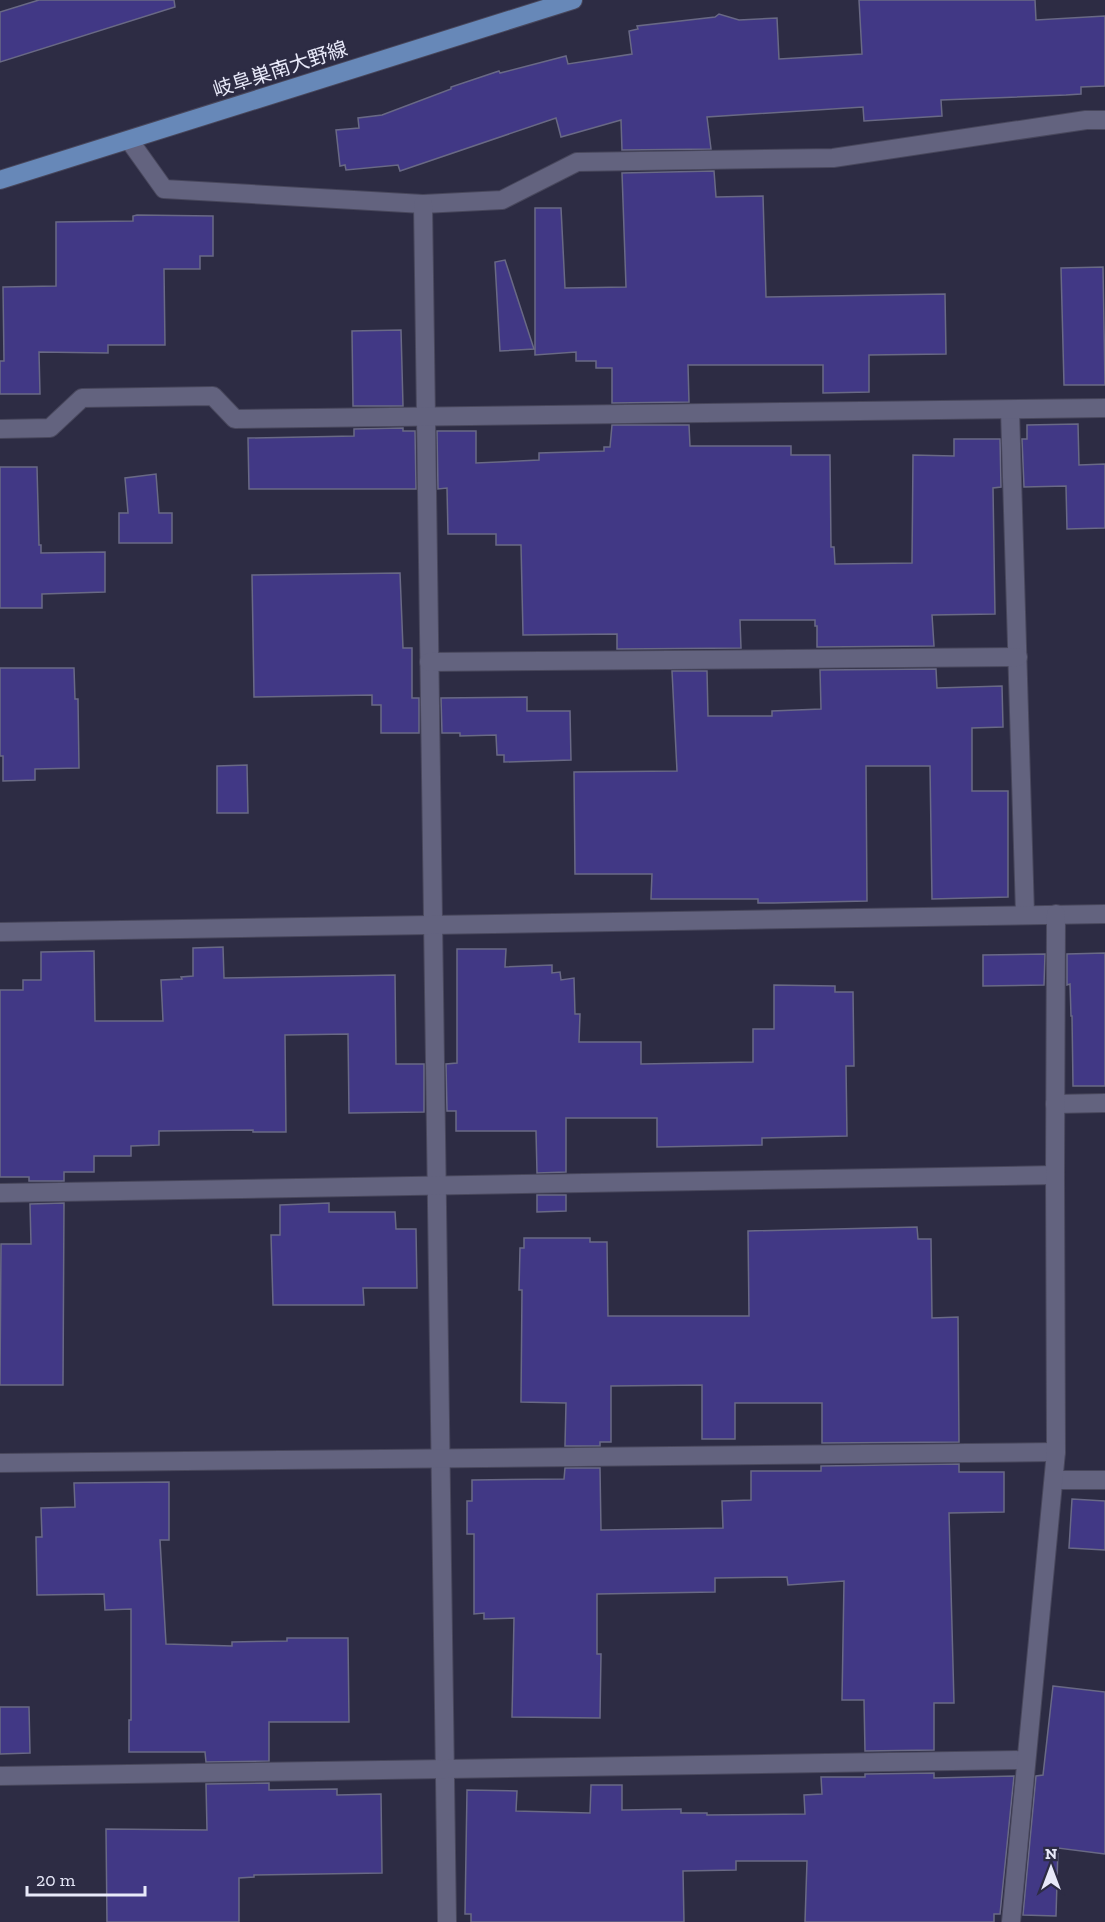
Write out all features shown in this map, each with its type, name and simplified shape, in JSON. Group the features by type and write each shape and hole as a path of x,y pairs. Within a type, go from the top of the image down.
{"main road":[{"name":"岐阜巣南大野線","path":"0,180 573,0"}],"street":[{"path":"129,140 164,189 423,204 502,200 577,162 833,158 1086,120 1105,120"},
{"path":"423,204 447,1922"},
{"path":"0,429 50,428 82,398 213,396 235,419 1105,408"},
{"path":"1010,410 1024,914"},
{"path":"429,662 1018,657"},
{"path":"1011,1922 1056,1452 1056,914"},
{"path":"0,932 1105,914"},
{"path":"1055,1104 1105,1103"},
{"path":"0,1193 1055,1175"},
{"path":"0,1463 1056,1452"},
{"path":"1054,1480 1105,1480"},
{"path":"0,1776 1025,1760"}],"building":[{"path":"39,0 174,0 175,7 0,62 0,12"},
{"path":"859,0 1035,0 1036,20 1105,16 1105,86 1081,87 1081,94 941,100 942,116 864,121 863,107 707,117 711,149 622,150 621,120 561,137 556,118 400,171 398,165 346,170 345,165 340,166 336,130 359,128 358,118 382,115 451,89 451,87 499,71 500,73 566,56 568,64 632,54 629,31 638,29 637,26 715,17 719,14 739,20 777,18 779,59 862,54"},
{"path":"714,171 716,197 763,196 766,297 945,294 946,354 869,355 869,392 823,393 823,365 688,365 689,402 612,403 612,368 596,368 596,361 576,361 576,352 535,355 535,208 561,208 565,288 626,287 622,173"},
{"path":"133,216 213,216 213,256 200,256 200,269 164,269 165,345 108,345 108,353 39,352 40,394 0,394 0,361 4,361 3,287 56,286 56,222 133,221"},
{"path":"505,260 534,349 500,351 495,262"},
{"path":"1103,267 1105,385 1064,385 1061,268"},
{"path":"401,330 403,406 353,406 352,331"},
{"path":"1078,424 1079,465 1105,464 1105,528 1067,529 1066,486 1024,487 1022,439 1027,439 1027,425"},
{"path":"612,425 689,425 690,446 791,446 791,455 830,455 831,547 834,547 835,564 912,563 913,455 954,456 954,439 1000,439 1001,487 993,488 995,614 932,615 934,646 817,647 815,620 740,620 741,648 617,649 617,634 523,635 521,545 496,545 496,534 448,534 447,488 438,489 437,431 476,431 476,463 539,460 539,453 604,451 604,447 610,447"},
{"path":"403,428 403,431 415,431 416,489 249,489 248,438 354,436 354,429"},
{"path":"0,467 37,467 41,553 105,552 105,592 42,594 42,608 0,608"},
{"path":"156,474 159,513 172,513 172,543 119,543 119,513 128,513 125,478"},
{"path":"400,573 403,648 412,648 412,698 419,698 419,733 381,733 381,705 372,705 372,695 254,697 252,575"},
{"path":"0,668 74,668 75,699 78,699 79,768 35,769 35,780 3,781 3,756 0,756"},
{"path":"936,669 937,688 1002,686 1003,727 972,728 972,791 1008,791 1008,897 932,899 930,766 866,766 867,901 758,903 758,899 651,899 652,874 575,874 574,772 677,771 672,671 707,671 708,716 772,716 772,711 821,709 820,670"},
{"path":"527,697 527,711 570,711 571,760 504,762 504,755 497,755 496,735 460,736 460,733 442,733 441,698"},
{"path":"247,765 248,813 217,813 217,766"},
{"path":"223,947 224,978 395,975 396,1064 424,1064 424,1112 349,1113 348,1034 285,1035 286,1132 159,1131 159,1145 131,1146 131,1156 94,1156 94,1172 64,1172 64,1181 29,1181 29,1177 0,1177 0,990 23,990 23,980 41,980 41,952 94,951 95,1021 163,1021 161,980 193,976 193,948"},
{"path":"457,949 506,949 505,967 552,965 552,973 560,972 561,980 574,978 575,1014 580,1014 579,1042 641,1042 641,1064 753,1062 753,1029 774,1029 774,985 835,986 835,992 853,992 854,1066 846,1066 847,1136 762,1138 762,1145 657,1147 657,1118 566,1118 566,1172 537,1173 536,1131 456,1131 456,1111 447,1111 446,1064 457,1063"},
{"path":"1105,953 1105,1086 1073,1086 1072,1016 1070,984 1067,985 1067,954"},
{"path":"1045,954 1044,985 983,986 983,955"},
{"path":"537,1195 566,1195 566,1211 537,1212"},
{"path":"64,1203 63,1385 0,1385 1,1244 31,1244 30,1204"},
{"path":"329,1203 329,1212 395,1212 396,1229 416,1229 417,1288 363,1288 364,1305 273,1305 271,1235 280,1235 280,1205"},
{"path":"917,1227 918,1239 931,1239 932,1318 958,1317 959,1442 822,1443 822,1403 735,1403 735,1439 702,1439 702,1385 611,1386 611,1442 600,1442 600,1446 565,1446 566,1403 521,1402 522,1290 519,1290 520,1248 524,1248 524,1238 590,1238 590,1242 607,1242 608,1316 749,1316 748,1231"},
{"path":"959,1464 959,1472 1004,1472 1004,1512 949,1513 954,1703 934,1703 934,1750 865,1751 864,1700 842,1700 844,1581 788,1585 787,1577 715,1578 715,1592 597,1594 597,1654 601,1654 600,1718 512,1717 514,1618 484,1619 484,1613 474,1614 474,1534 467,1534 467,1501 472,1501 472,1480 564,1479 565,1468 600,1468 601,1530 723,1528 722,1501 751,1500 751,1471 821,1471 821,1466"},
{"path":"169,1482 169,1540 160,1540 166,1644 232,1646 232,1642 287,1641 287,1638 348,1638 349,1722 269,1722 269,1761 206,1762 205,1752 129,1752 131,1609 105,1610 104,1594 37,1595 36,1537 42,1537 41,1508 75,1507 74,1483"},
{"path":"1072,1499 1105,1501 1105,1550 1069,1548"},
{"path":"1053,1686 1105,1692 1105,1854 1058,1848 1056,1916 1023,1915 1036,1776 1043,1775"},
{"path":"0,1707 29,1707 30,1753 0,1754"},
{"path":"934,1773 934,1778 1014,1776 1000,1914 994,1914 994,1922 805,1922 807,1861 736,1861 736,1870 683,1871 684,1922 471,1922 471,1914 465,1914 467,1790 517,1791 516,1811 590,1813 591,1785 622,1785 622,1810 681,1809 681,1813 707,1813 707,1815 805,1814 804,1795 822,1794 821,1777"},
{"path":"269,1783 269,1790 337,1789 337,1795 381,1794 382,1873 254,1875 254,1877 239,1878 239,1922 107,1922 106,1829 207,1830 206,1784"}]}
